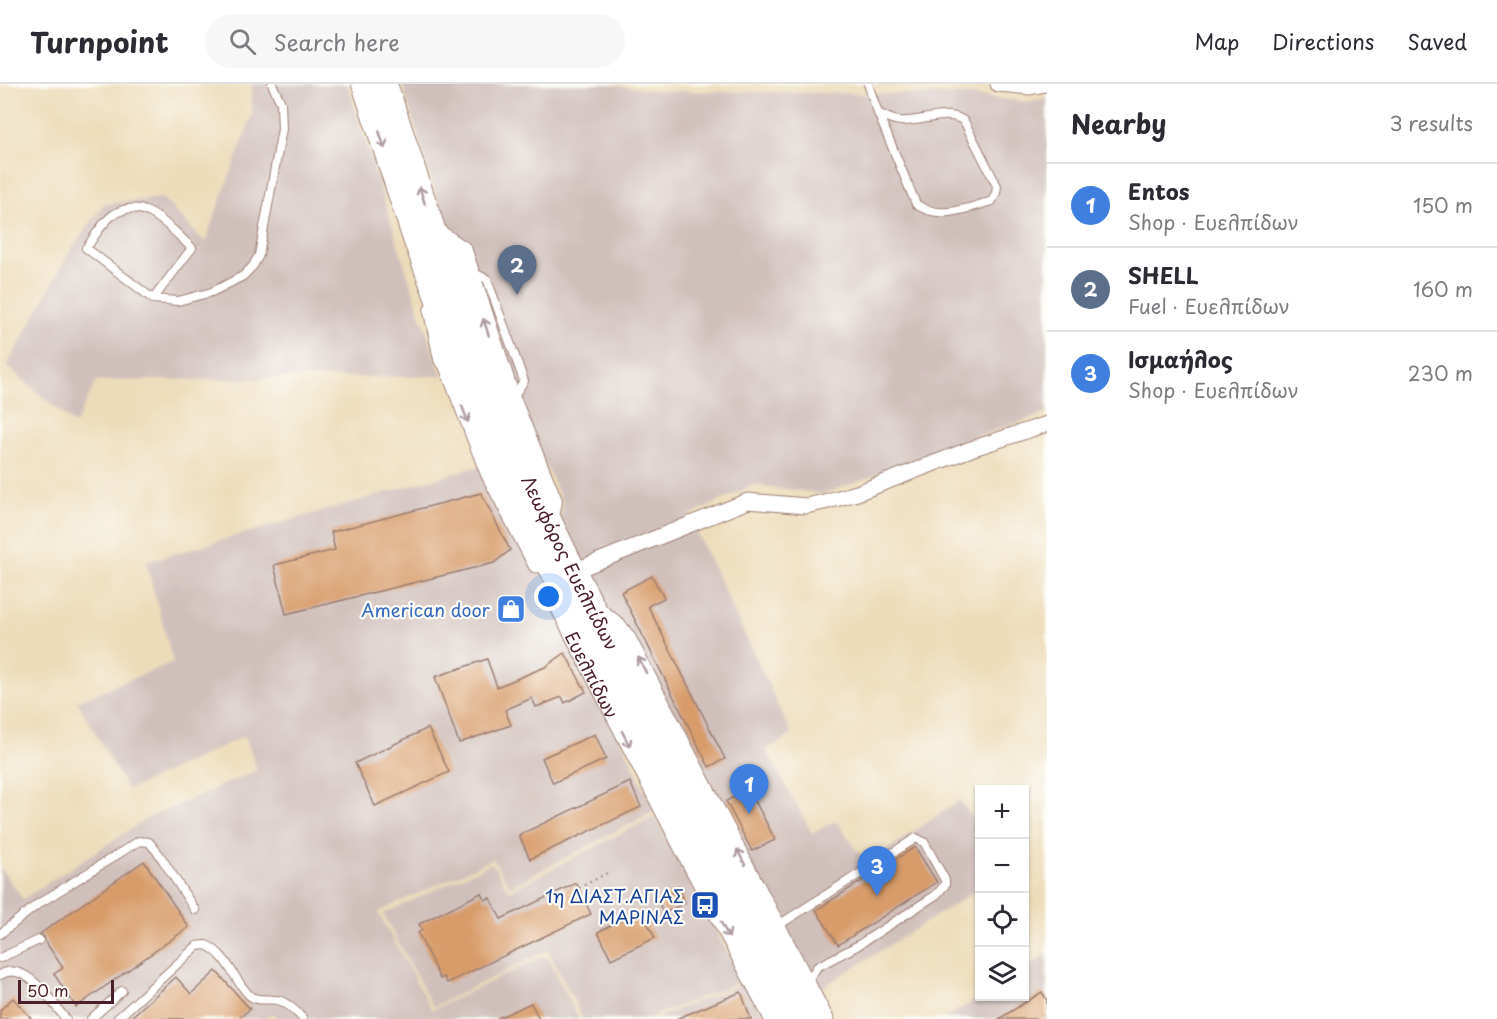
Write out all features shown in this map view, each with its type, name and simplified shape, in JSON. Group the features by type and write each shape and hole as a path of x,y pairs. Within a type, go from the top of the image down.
{"main road":[{"name":"Λεωφόρος Ευελπίδων","path":"364,84 432,284 451,356 495,470 557,573 693,856 786,1019"},
{"name":"Λεωφόρος Ευελπίδων","path":"385,84 434,232 489,362 520,460 549,520 557,573"},
{"name":"Λεωφόρος Ευελπίδων","path":"581,619 800,987 808,1019"}],"street":[{"path":"998,84 1030,87 1046,84"},
{"path":"434,232 462,251 489,362 511,401 552,501 549,520"},
{"path":"557,573 748,501 806,506 824,502 857,493 971,449 1047,424"},
{"name":"Ευελπίδων","path":"557,573 581,619 619,626 628,638 777,926 800,987 826,1019"},
{"path":"693,856 772,1019"}],"lane":[{"path":"153,299 192,248 158,216 140,209 120,211 107,220 86,248 153,299 178,301 212,292 243,276 253,266 259,255 282,129 281,103 272,84"},
{"path":"868,84 878,113 916,204 928,211 954,213 992,201 997,186 964,121 958,116 950,115 903,122 878,113"},
{"path":"467,269 487,279 524,381 511,401"},
{"path":"777,926 916,838 924,842 945,880 945,885 936,895 857,946 817,967 800,987"},
{"path":"0,934 38,904 139,841 149,842 159,854 195,910"},
{"path":"0,958 39,940"},
{"path":"117,1019 197,946 206,945 220,954 250,997 279,1000 296,1010 303,1019"},
{"path":"0,975 18,972 31,978 66,1019"},
{"path":"91,1019 122,991"}],"path":[{"path":"579,888 611,871"}],"shaded area":[{"path":"252,84 347,84 442,376 96,381 75,425 7,366 72,248 104,204 162,198 205,242 252,116"},
{"path":"402,84 606,84 657,91 970,95 1028,102 1047,98 1047,413 824,494 753,485 689,516 792,735 766,750 812,833 836,821 867,863 960,800 975,822 975,892 818,990 560,522 562,501 513,393 465,244 445,224"},
{"path":"489,463 655,811 510,887 493,859 378,912 432,1010 544,956 548,958 579,1019 440,1019 438,1016 434,1019 278,1019 272,1013 265,1019 0,1019 0,867 23,899 148,818 257,770 245,736 128,790 77,701 173,662 146,562"},
{"path":"655,816 743,981 645,1019 583,1019 548,950 433,1007 383,914 492,863 509,891"},
{"path":"1047,954 1047,1019 944,1019 975,1000 1029,1001 1029,965"},
{"path":"746,982 766,1019 654,1019"}],"building":[{"path":"481,493 510,550 494,563 286,614 274,565 335,550 331,532"},
{"path":"652,576 664,598 648,606 725,759 709,767 621,592"},
{"path":"565,653 586,692 565,703 562,697 536,707 532,698 505,710 511,725 459,743 435,677 487,659 497,687 545,667"},
{"path":"428,728 449,772 375,806 355,763"},
{"path":"595,734 606,759 553,783 542,758"},
{"path":"630,782 641,807 530,859 519,835"},
{"path":"749,789 775,840 752,851 726,801"},
{"path":"915,847 937,882 838,945 816,910"},
{"path":"144,861 189,927 76,1007 54,974 63,968 40,934"},
{"path":"576,883 591,914 447,983 444,977 440,979 418,933 422,930 419,924 481,893 485,900 490,898 501,919"},
{"path":"678,890 685,903 664,913 657,900"},
{"path":"641,910 655,938 611,959 598,932"},
{"path":"216,971 250,1009 238,1019 129,1019 176,977 191,994"},
{"path":"741,992 751,1019 676,1019"},
{"path":"1042,992 1047,1000 1047,1019 999,1019 1029,1001"},
{"path":"13,998 32,1019 0,1019 0,1010"},
{"path":"531,1003 539,1019 496,1019"}],"place":[{"name":"SHELL","path":"517,295"},
{"name":"American door","path":"511,609"},
{"name":"Entos","path":"749,814"},
{"name":"Ισμαήλος","path":"877,896"},
{"name":"1η ΔΙΑΣΤ.ΑΓΙΑΣ ΜΑΡΙΝΑΣ","path":"705,905"}]}
